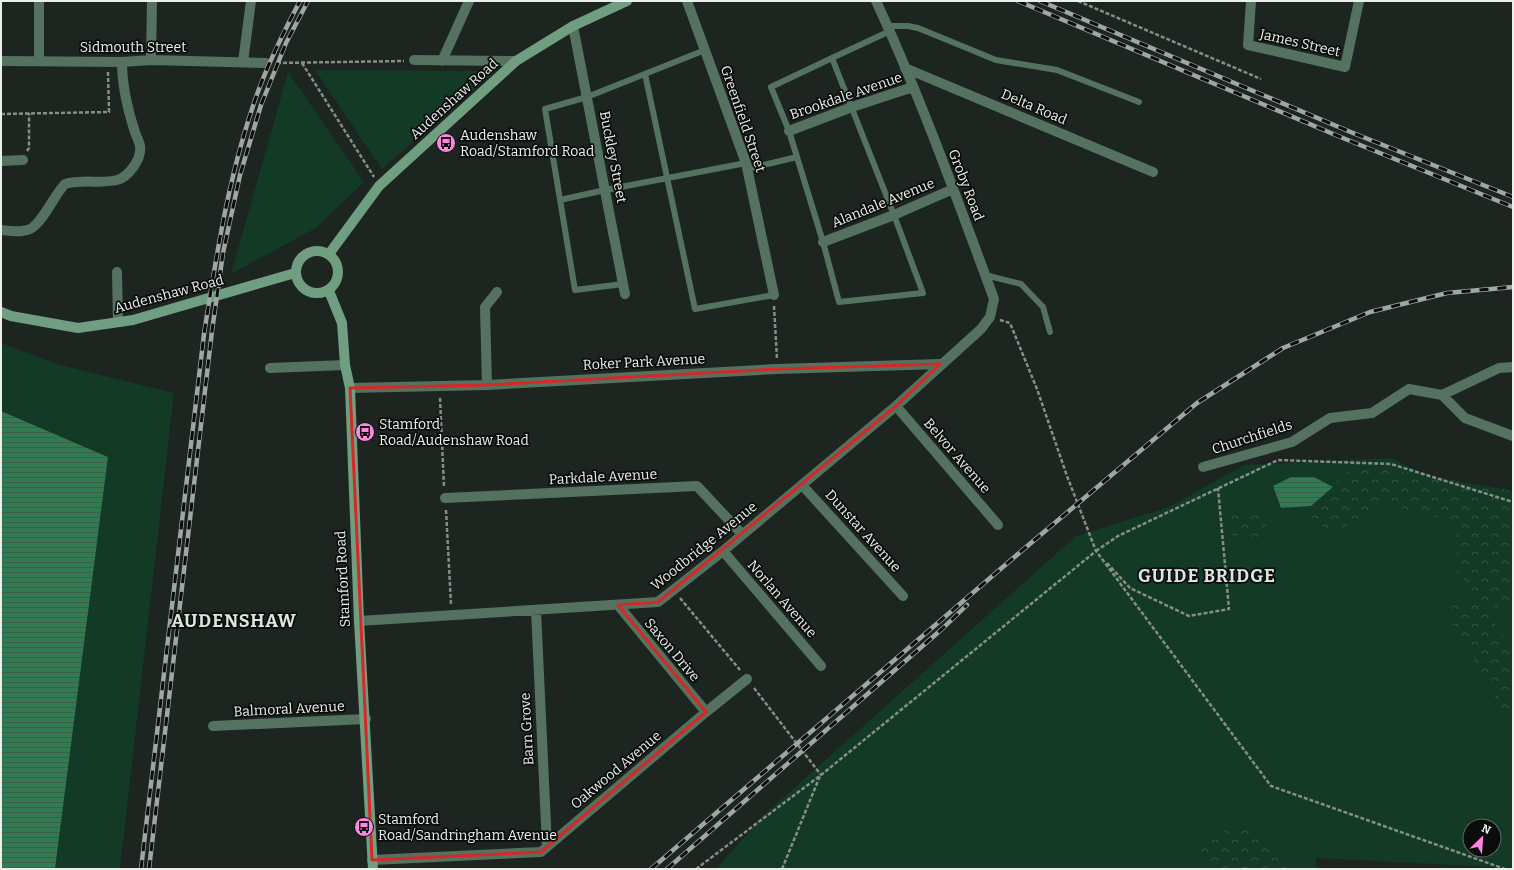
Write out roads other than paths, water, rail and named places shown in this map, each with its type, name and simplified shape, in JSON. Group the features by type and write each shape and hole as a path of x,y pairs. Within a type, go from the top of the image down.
{"main road":[{"name":"Audenshaw Road","path":"329,254 379,186 516,61 573,26 627,1"},
{"path":"319,251 329,254 336,261 339,271 337,281 329,291 317,294 306,291 297,282 295,272 299,260 307,253 319,251"},
{"name":"Audenshaw Road","path":"1,312 10,316 78,328 133,320 295,272"},
{"name":"Stamford Road","path":"329,291 342,323 345,365 350,388 359,621 366,719 373,864"}],"street":[{"path":"39,1 39,61"},
{"path":"151,60 152,1"},
{"path":"243,62 251,1"},
{"path":"442,61 469,1"},
{"name":"Greenfield Street","path":"687,1 746,166 774,295"},
{"name":"Groby Road","path":"876,1 889,28 913,87 994,299 990,318 981,329 940,364"},
{"name":"James Street","path":"1251,1 1248,45 1345,67 1359,1"},
{"name":"Buckley Street","path":"573,26 624,289"},
{"name":"Sidmouth Street","path":"1,61 122,62 151,60 266,63"},
{"path":"414,60 516,61"},
{"path":"1,230 20,231 30,229 37,222 65,184 118,180 126,175 134,166 139,157 140,146 128,108 122,78 122,62"},
{"name":"Delta Road","path":"905,68 1153,172"},
{"name":"Brookdale Avenue","path":"789,131 852,106 913,87"},
{"path":"1,160 23,160"},
{"name":"Alandale Avenue","path":"823,242 894,215 953,189"},
{"path":"117,272 118,322"},
{"path":"487,386 485,307 497,292"},
{"name":"Roker Park Avenue","path":"350,388 487,386 777,369 940,364"},
{"name":"Woodbridge Avenue","path":"359,621 618,606 658,602 722,551 896,406 940,364"},
{"path":"270,368 345,365"},
{"path":"1513,367 1499,368 1442,395 1464,418 1513,436"},
{"name":"Churchfields","path":"1203,467 1292,442 1330,418 1372,413 1409,389 1442,395"},
{"name":"Belvor Avenue","path":"896,406 998,525"},
{"name":"Dunstar Avenue","path":"802,485 903,596"},
{"name":"Parkdale Avenue","path":"445,498 697,486 742,534"},
{"name":"Norlan Avenue","path":"722,551 821,666"},
{"name":"Saxon Drive","path":"618,606 706,712"},
{"name":"Barn Grove","path":"536,610 547,846"},
{"name":"Oakwood Avenue","path":"373,864 541,852 747,679"},
{"name":"Balmoral Avenue","path":"214,726 366,719"}],"lane":[{"path":"832,58 852,106 923,293 839,302 823,242 789,131 771,87 832,58 889,28 908,26 918,28 1004,62 1057,70 1139,102"},
{"path":"624,289 575,290 545,109 587,97 705,50"},
{"path":"645,74 695,309 774,295"},
{"path":"560,200 667,178 797,157"},
{"path":"985,275 1021,284 1043,307 1050,332"}],"railway":[{"path":"141,869 204,334 218,248 236,162 253,106 274,52 300,1"},
{"path":"149,869 212,331 223,253 240,175 261,105 286,43 308,1"},
{"path":"1018,1 1338,136 1513,207"},
{"path":"1040,1 1353,133 1513,197"},
{"path":"651,869 1025,548 1197,403 1283,348 1370,312 1447,293 1513,287"},
{"path":"667,869 942,629 967,605"}],"place":[{"name":"Audenshaw Road/Stamford Road","path":"446,143"},
{"name":"Stamford Road/Audenshaw Road","path":"365,432"},
{"name":"Stamford Road/Sandringham Avenue","path":"364,827"}],"district":[{"name":"GUIDE BRIDGE","path":"1207,576"},
{"name":"AUDENSHAW","path":"234,621"}]}
